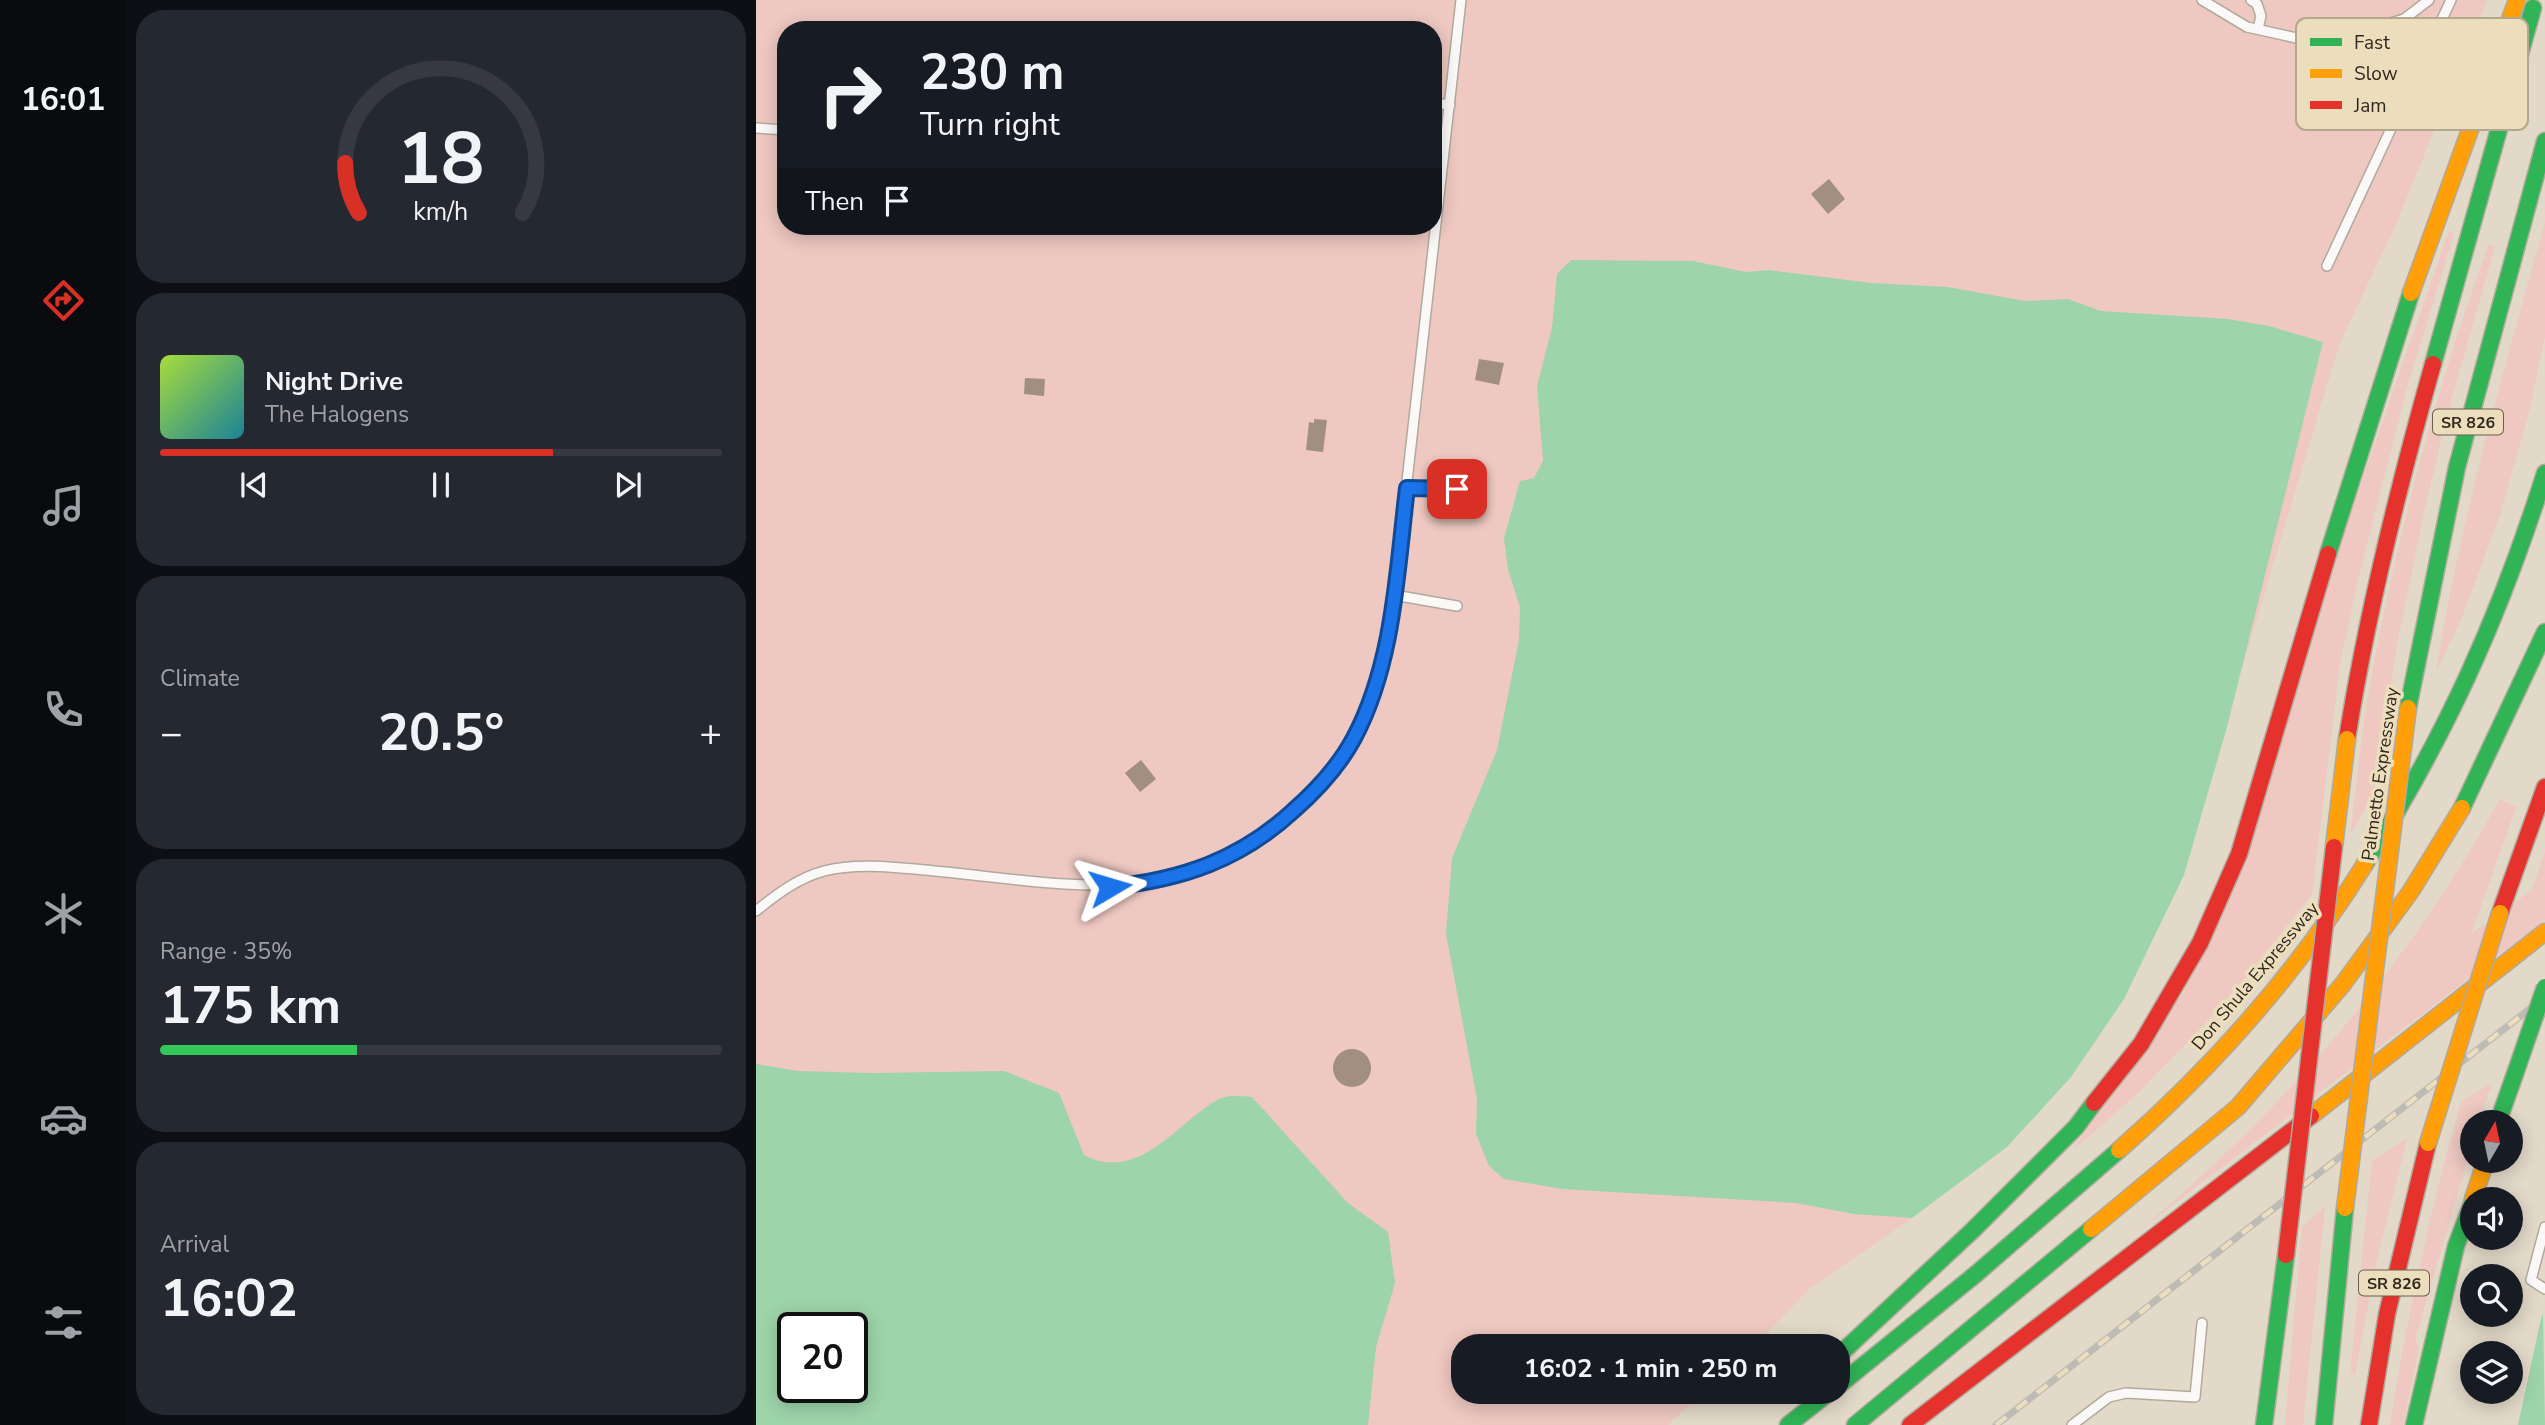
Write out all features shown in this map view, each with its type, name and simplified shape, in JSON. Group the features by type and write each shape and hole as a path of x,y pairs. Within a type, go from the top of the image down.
{"highway":[{"path":"2510,18 2517,0"},
{"path":"2528,28 2535,0"},
{"path":"1850,1345 1973,1230 2076,1127 2141,1044 2200,943 2248,826 2364,434 2407,304 2470,130"},
{"path":"2264,1425 2347,739 2360,657 2393,506 2501,130"},
{"name":"Palmetto Expressway","path":"2323,1425 2345,1208 2382,895 2408,708 2456,467 2545,141"},
{"name":"Don Shula Expressway","path":"1850,1377 1924,1319 2152,1120 2211,1060 2296,962 2379,848 2445,728 2504,597 2545,473"},
{"path":"1855,1425 2132,1197 2246,1096 2343,984 2411,891 2473,789 2545,632"},
{"name":"SR 826","path":"2369,1425 2390,1301 2428,1143 2500,913 2545,787"},
{"path":"1910,1425 2070,1304 2545,932"},
{"path":"2502,1110 2545,987"},
{"path":"2414,1425 2460,1235"},
{"path":"2443,1374 2468,1250"},
{"path":"1777,1425 1791,1404"},
{"path":"1788,1425 1815,1404"}],"lane":[{"path":"1442,176 1461,0"},
{"path":"2202,0 2247,27 2296,38"},
{"path":"2405,18 2429,0"},
{"path":"2443,18 2451,0"},
{"path":"2256,1 2261,16 2259,29"},
{"path":"1442,104 1450,105"},
{"path":"756,128 777,129"},
{"path":"2327,266 2390,130"},
{"path":"756,911 796,883 837,868 904,869 1110,887 1181,875 1233,856 1259,840 1296,809 1348,750 1371,696 1384,647 1394,595 1435,235"},
{"path":"1407,488 1457,489"},
{"path":"1394,595 1457,606"},
{"path":"2545,1227 2531,1280 2545,1289"},
{"path":"2072,1425 2109,1397 2126,1393 2195,1397 2202,1323"}],"shaded area":[{"path":"756,0 2487,0 2480,18 2296,18 2296,130 2434,130 2398,220 2339,345 2173,898 2071,1077 1912,1218 1809,1289 1766,1334 1451,1334 1451,1404 1691,1404 1668,1425 756,1425"},
{"path":"2545,222 2545,336 2530,408 2501,512 2461,620 2436,672 2470,502"},
{"path":"2449,231 2454,234 2406,391 2340,663 2312,894 2248,975 2198,1031 2136,1095 2072,1151 2184,992"},
{"path":"2489,244 2495,246 2448,411 2424,513 2398,639 2373,795 2350,834 2367,702 2403,528 2451,356"},
{"path":"1571,260 1693,261 1746,272 1769,270 1871,283 1948,287 2025,301 2068,299 2101,311 2228,319 2269,326 2323,342 2227,727 2184,875 2124,999 2071,1077 2007,1147 1912,1218 1854,1214 1796,1203 1562,1189 1504,1179 1489,1166 1476,1134 1477,1099 1446,934 1452,858 1497,750 1519,640 1520,607 1508,570 1504,538 1520,481 1534,478 1543,461 1537,386 1552,328 1557,274"},
{"path":"2500,799 2516,807 2471,934 2532,890 2545,852 2545,920 2136,1233 2243,1137 2339,1033 2424,921"},
{"path":"756,1064 798,1071 1004,1071 1059,1093 1084,1155 1104,1162 1122,1162 1140,1156 1223,1097 1252,1097 1348,1203 1388,1232 1395,1283 1376,1347 1368,1425 756,1425"},
{"path":"2492,1083 2483,1110 2460,1110 2460,1173 2464,1173 2415,1339 2419,1347 2403,1425 2390,1425 2421,1262 2461,1102"},
{"path":"2407,1138 2374,1273 2355,1375 2350,1374 2372,1161"},
{"path":"2325,1206 2303,1425 2285,1425 2302,1227"},
{"path":"2543,1313 2545,1425 2518,1425 2523,1404"}],"building":[{"path":"1829,179 1845,199 1828,214 1811,194"},
{"path":"1479,359 1504,363 1499,385 1475,380"},
{"path":"1025,378 1045,379 1044,396 1024,394"},
{"path":"1314,419 1327,420 1323,452 1306,450 1309,422 1314,423"},
{"path":"1141,760 1156,779 1140,792 1125,773"},
{"path":"1352,1049 1365,1055 1371,1068 1365,1081 1352,1087 1339,1081 1333,1068 1339,1055"}],"railway":[{"path":"1996,1425 2545,997"}],"traffic: fast":[{"path":"2528,26 2533,8"},
{"path":"2433,364 2499,130"},
{"path":"2408,708 2457,467 2545,141"},
{"path":"2328,554 2411,293"},
{"path":"2365,864 2421,769 2468,675 2509,578 2545,473"},
{"path":"2462,808 2545,632"},
{"path":"2515,1074 2545,987"},
{"path":"2502,1110 2515,1074"},
{"path":"1850,1345 1973,1230 2076,1127 2094,1103"},
{"path":"1850,1376 1976,1274 2119,1150"},
{"path":"2324,1425 2345,1208"},
{"path":"1855,1425 2091,1229"},
{"path":"2414,1425 2460,1235"},
{"path":"2264,1425 2286,1255"},
{"path":"1788,1425 1815,1404"}],"traffic: slow":[{"path":"2510,18 2517,0"},
{"path":"2411,293 2470,130"},
{"path":"2345,1208 2408,708"},
{"path":"2334,847 2347,739"},
{"path":"2091,1229 2238,1107 2343,984 2411,891 2462,808"},
{"path":"2119,1150 2187,1086 2252,1016 2312,942 2365,864"},
{"path":"2428,1143 2500,913"},
{"path":"2311,1116 2545,932"},
{"path":"2477,1187 2482,1173"}],"traffic: jam":[{"path":"2347,739 2384,550 2433,364"},
{"path":"2094,1103 2141,1044 2200,943 2239,854 2328,554"},
{"path":"2500,913 2545,787"},
{"path":"2286,1255 2334,847"},
{"path":"1910,1425 2311,1116"},
{"path":"2369,1425 2387,1314 2428,1143"}],"route":[{"path":"1110,887 1181,875 1233,856 1259,840 1286,818 1326,778 1342,758 1358,730 1382,657 1392,606 1407,488 1457,489"}]}
